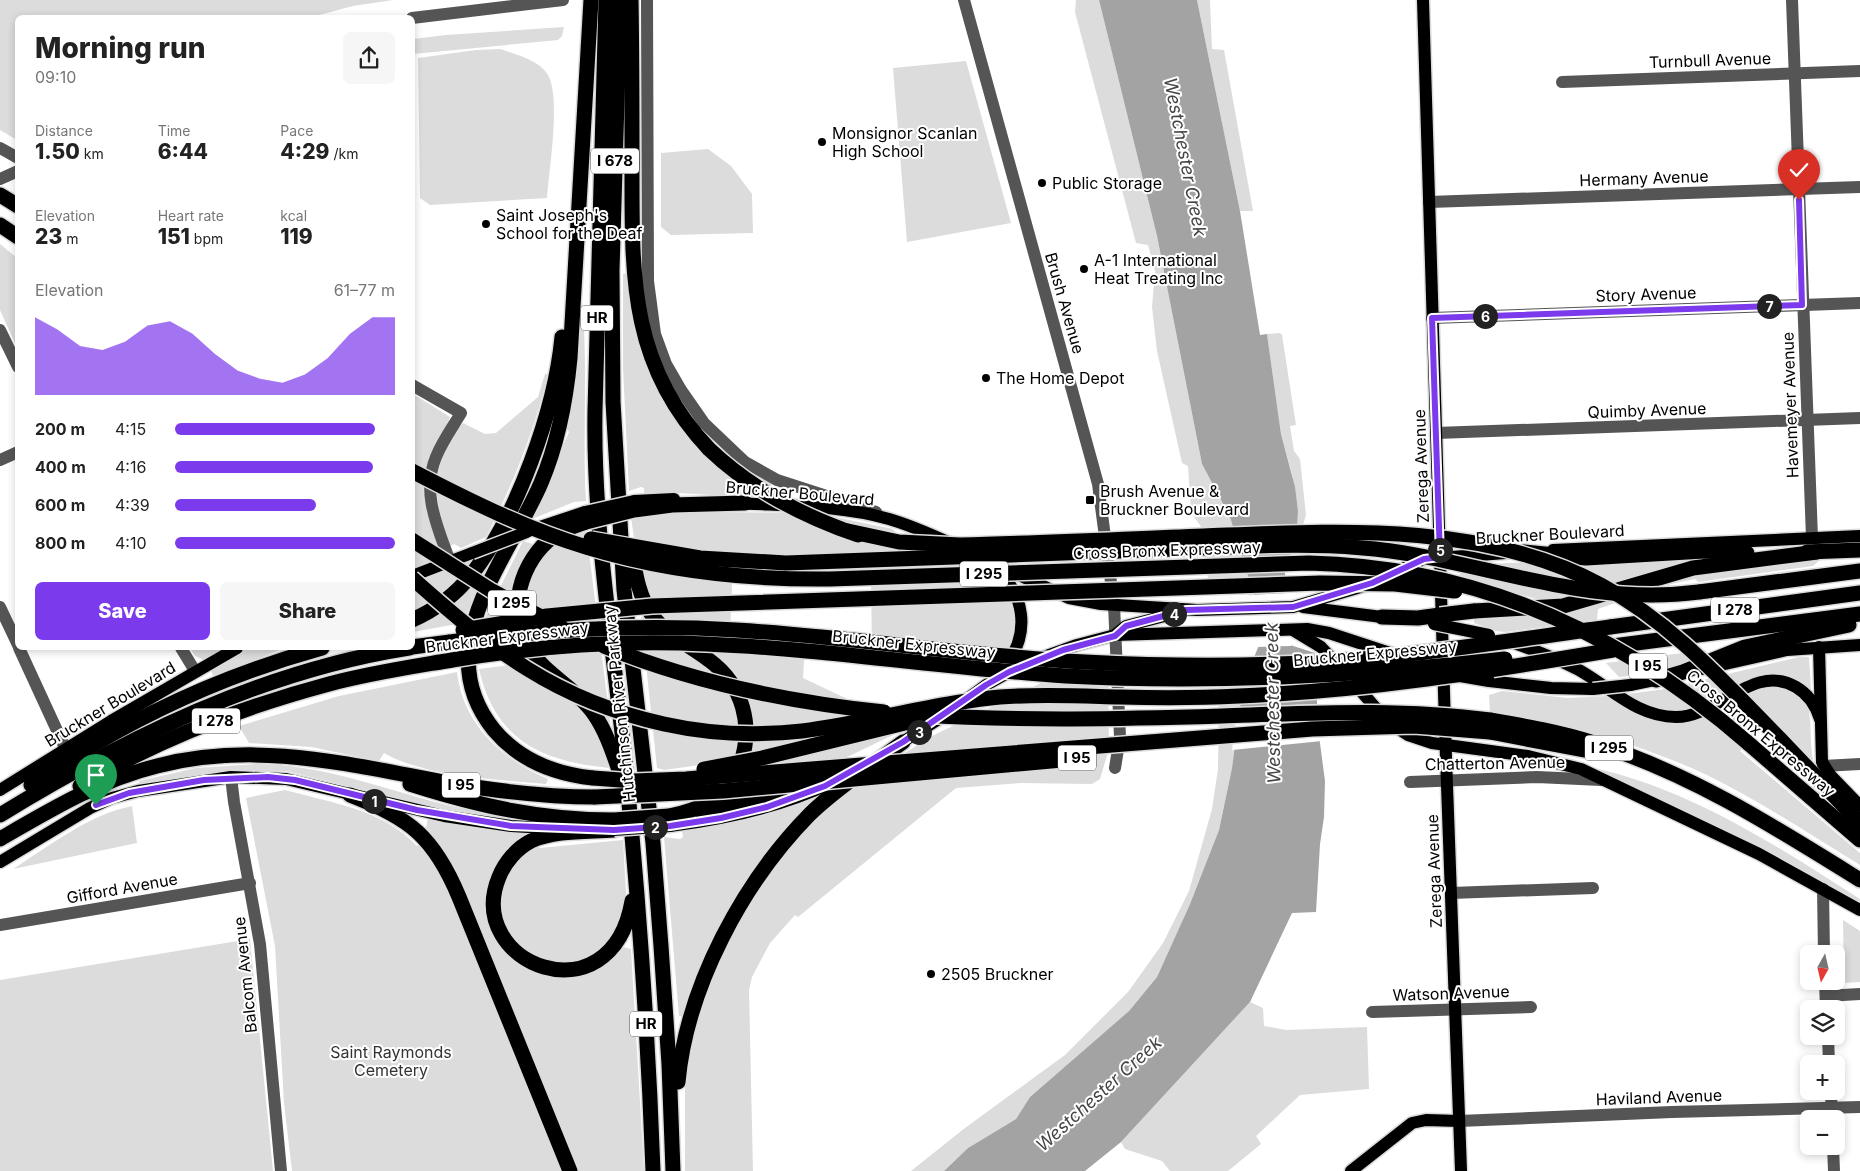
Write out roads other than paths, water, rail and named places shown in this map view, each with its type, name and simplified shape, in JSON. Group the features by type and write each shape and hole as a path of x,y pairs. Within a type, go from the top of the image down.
{"highway":[{"path":"591,0 569,367 559,428 537,492 478,607 469,638 470,682 478,704 491,725 508,745 529,760 551,770 593,778 634,781 696,778 1294,730 1378,727"},
{"name":"Hutchinson River Parkway","path":"606,0 595,446 605,587 628,794 635,877 646,1021 653,1171"},
{"name":"I 678","path":"617,472 611,305 620,0"},
{"path":"631,0 632,258 638,310 652,359 666,391 683,418 710,449 731,468 766,493 798,512 886,543 914,548 1013,555"},
{"path":"415,618 446,599 477,567 508,510 534,449 548,408 560,352 570,220 581,172"},
{"path":"2,196 15,204"},
{"path":"0,225 15,235"},
{"path":"617,472 634,568 645,604 656,619 671,634 711,661 723,673 738,695 745,714 745,748 730,784 718,797 669,821"},
{"name":"Hutchinson River Parkway","path":"617,472 627,614 657,895 673,1171"},
{"name":"Cross Bronx Expressway","path":"415,473 522,524 586,548 654,564 724,575 777,579 830,579 1327,563 1371,567 1432,577 1466,586 1534,610 1598,638 1660,673 1715,714 1860,840"},
{"path":"443,487 525,520 578,536 700,558 786,563 1266,545 1345,546 1414,555 1604,594 1653,596 1699,592 1860,571"},
{"path":"628,794 605,733 594,714 577,695 535,657 525,643 520,624 519,591 533,558 555,535 586,517 634,506 745,503"},
{"path":"848,531 890,540 945,545 1332,533 1424,537 1497,548 1528,556 1580,575 1650,616 1696,653 1860,823"},
{"name":"I 295","path":"415,542 522,608 610,649 700,680 802,702 894,713 1011,719 1093,720 1391,711 1490,726"},
{"path":"1524,552 1591,558 1814,545 1860,550"},
{"path":"1382,617 1418,618 1474,611 1563,606 1693,568 1814,545"},
{"path":"415,580 482,639 541,678 614,711 676,726 737,733 790,732 834,726 967,701 1015,696 1188,698 1293,693 1451,677 1613,648"},
{"name":"I 95","path":"415,643 449,638 531,618 635,607 1320,582 1395,584 1446,590 1534,610"},
{"name":"Bruckner Expressway","path":"415,646 449,638 570,628 705,628 800,635 1035,659 1225,665 1382,657 1860,594"},
{"name":"Bruckner Expressway","path":"0,837 101,773 213,723 329,684 452,660 565,646 634,643 704,644 790,649 1030,673 1136,679 1222,679 1396,671 1613,648 1860,614"},
{"path":"1656,680 1683,672 1745,646 1860,623"},
{"path":"0,809 62,765 155,710 228,678 316,650"},
{"path":"354,658 386,650"},
{"name":"Bruckner Expressway","path":"0,815 97,759 199,710 271,682 354,658 395,650"},
{"path":"593,778 637,777 725,766 974,708 1021,700 1065,696"},
{"name":"I 95","path":"0,837 91,790 123,776 164,764 208,756 277,754 329,761 502,791 595,797 654,796 775,787 1378,727 1490,726 1608,756 1673,778 1720,797 1766,821 1860,880"},
{"path":"635,877 631,906 622,934 605,955 585,966 561,970 536,965 514,950 500,929 495,911 497,882 504,867 520,849 542,838 614,825 669,821 708,811 745,801 903,742"},
{"path":"672,1138 680,1060 692,1010 716,953 740,907 768,864 810,814 903,742"},
{"path":"329,761 460,799 513,812 614,825"},
{"path":"350,795 391,812 412,825 424,836 440,859 459,896 570,1171"}],"main road":[{"name":"Zerega Avenue","path":"1424,0 1432,318 1461,1171"},
{"name":"Bruckner Boulevard","path":"745,503 845,510 906,524 976,554 1069,598 1090,603 1186,610 1293,607 1372,583 1424,559 1524,552"},
{"path":"415,576 527,532 586,517"},
{"path":"1814,545 1860,536"},
{"path":"976,554 998,570 1010,584 1020,602 1022,617 1021,635 1015,652 1001,671 986,685"},
{"path":"1293,607 1434,624 1489,635 1560,660 1594,679 1635,707 1654,714 1675,717 1693,715 1714,706 1755,683 1774,680 1788,683 1804,692 1814,704 1820,719"},
{"path":"1115,636 1126,626 1186,610"},
{"path":"1291,629 1321,647 1395,727 1415,738 1446,745 1546,760 1582,770 1759,854 1860,910"},
{"path":"903,742 986,685 1016,668 1063,650 1115,636 1308,629 1329,633 1455,675 1551,688 1594,689 1656,680 1779,652 1818,647 1860,645"},
{"path":"1818,647 1823,766 1860,806"},
{"name":"Bruckner Boulevard","path":"0,790 195,671 233,650"},
{"path":"0,862 90,808 112,798 138,791 231,777 286,778 350,795 444,816 504,825 550,829 614,825"},
{"path":"1351,1171 1412,1123 1426,1120 1459,1122"}],"street":[{"path":"522,6 534,0"},
{"path":"415,18 563,0"},
{"path":"647,0 648,281 656,334 669,371 710,430 733,453 753,468 777,480 849,502 906,524"},
{"name":"Brush Avenue","path":"964,0 1084,425 1103,512 1114,605 1120,737 1115,768"},
{"name":"Havemeyer Avenue","path":"1792,0 1806,420 1814,545"},
{"name":"Turnbull Avenue","path":"1562,82 1860,71"},
{"path":"0,148 15,156"},
{"path":"0,180 15,172"},
{"name":"Hermany Avenue","path":"1429,202 1860,187"},
{"name":"Story Avenue","path":"1432,318 1860,303"},
{"path":"0,330 15,361"},
{"path":"415,387 461,413 437,455 430,484 432,509 450,562"},
{"name":"Quimby Avenue","path":"1436,433 1860,418"},
{"path":"0,460 15,453"},
{"path":"0,607 15,640"},
{"path":"20,650 66,750"},
{"path":"182,650 195,671"},
{"path":"1823,766 1860,764"},
{"name":"Balcom Avenue","path":"231,777 260,944 281,1171"},
{"name":"Chatterton Avenue","path":"1410,782 1537,777 1585,778 1610,782"},
{"name":"Gifford Avenue","path":"0,925 250,883"},
{"path":"1451,893 1593,888"},
{"path":"1823,889 1824,945"},
{"path":"1826,990 1826,1000"},
{"path":"1826,996 1860,994"},
{"name":"Watson Avenue","path":"1372,1012 1531,1007"},
{"name":"Haviland Avenue","path":"1845,1110 1860,1107"},
{"name":"Haviland Avenue","path":"1459,1122 1800,1114"},
{"path":"1833,1155 1834,1171"}],"water":[{"name":"Westchester Creek","path":"1099,0 1197,0 1240,211 1260,335 1267,334 1281,434 1295,487 1298,511 1297,531 1285,571 1287,644 1315,653 1318,728 1325,781 1316,912 1292,913 1250,1002 1121,1142 1085,1171 944,1171 968,1148 1016,1119 1030,1097 1129,1011 1157,977 1190,904 1219,830 1232,768 1243,685 1259,645 1257,606 1230,517 1202,464 1157,236"}],"place":[{"name":"Monsignor Scanlan High School","path":"822,142"},
{"name":"Public Storage","path":"1042,183"},
{"name":"Saint Joseph's School for the Deaf","path":"486,224"},
{"name":"A-1 International Heat Treating Inc","path":"1084,269"},
{"name":"The Home Depot","path":"986,378"},
{"name":"Brush Avenue & Bruckner Boulevard","path":"1090,500"},
{"name":"2505 Bruckner","path":"931,974"}],"park label":[{"name":"Saint Raymonds Cemetery","path":"391,1061"}]}
